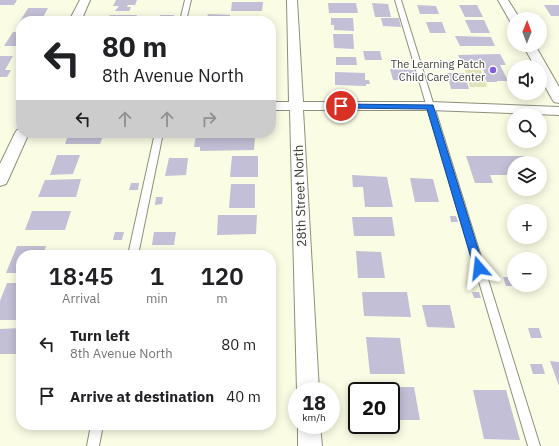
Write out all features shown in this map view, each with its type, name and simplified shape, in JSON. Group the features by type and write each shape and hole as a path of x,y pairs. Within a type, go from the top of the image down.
{"street":[{"path":"77,16 85,0"},
{"name":"28th Street North","path":"292,0 308,382"},
{"path":"503,0 510,12"},
{"path":"533,52 559,100"},
{"path":"276,106 430,106 559,111"},
{"path":"0,180 20,138"},
{"path":"309,434 310,446"}],"lane":[{"path":"184,16 188,0"},
{"path":"398,0 534,446"},
{"path":"134,250 158,138"},
{"path":"93,446 96,430"}],"green space":[{"path":"465,70 481,70 487,87 470,87"}],"building":[{"path":"0,0 17,0 14,5 0,5"},
{"path":"116,0 137,0 135,5 128,5 127,7 131,7 129,11 115,11 119,6 113,6"},
{"path":"232,2 263,2 262,11 231,11"},
{"path":"328,3 356,3 358,13 329,13"},
{"path":"372,3 388,4 391,17 375,17"},
{"path":"417,5 436,6 439,14 420,14"},
{"path":"459,5 477,5 483,17 465,17"},
{"path":"544,5 559,5 559,16 551,16"},
{"path":"28,8 48,8 44,16 23,16"},
{"path":"208,14 230,15 230,16 207,16"},
{"path":"110,15 137,15 137,16"},
{"path":"160,15 174,15 174,16"},
{"path":"331,18 353,18 354,31 334,30 334,25 331,25"},
{"path":"381,18 399,18 401,27 383,26"},
{"path":"465,20 484,20 490,33 471,33"},
{"path":"426,22 442,22 446,33 430,33"},
{"path":"13,32 16,32 16,46 4,46"},
{"path":"333,34 353,34 354,49 334,48"},
{"path":"455,36 491,37 495,46 460,46"},
{"path":"363,51 380,51 382,60 365,60"},
{"name":"The Learning Patch Child Care Center","path":"500,54 506,65 500,65 507,81 487,82 481,65 462,65 458,55"},
{"path":"0,56 13,56 5,70 11,70 7,77 0,77"},
{"path":"336,57 356,57 357,65 336,65"},
{"path":"390,69 414,70 417,81 393,80"},
{"path":"335,72 365,73 365,80 369,80 370,84 366,84 366,86 335,85"},
{"path":"447,73 464,73 469,89 451,89"},
{"path":"67,138 102,138 100,144 65,144"},
{"path":"196,138 255,138 254,150 200,151 200,147 194,147"},
{"path":"57,155 80,155 73,174 50,175"},
{"path":"232,156 258,156 258,177 230,177"},
{"path":"466,156 507,156 507,175 490,175 493,183 475,183"},
{"path":"169,158 188,158 186,175 165,176"},
{"path":"352,175 387,177 393,207 365,207 363,187 353,187"},
{"path":"410,178 433,179 439,202 415,202"},
{"path":"81,179 76,197 38,197 45,180"},
{"path":"131,183 139,183 138,190 129,190"},
{"path":"231,184 255,184 255,208 229,208"},
{"path":"156,197 163,197 162,204 155,205"},
{"path":"32,211 71,211 65,230 25,230"},
{"path":"218,215 257,215 256,234 217,235"},
{"path":"450,216 456,216 458,222 451,222"},
{"path":"352,217 392,217 395,236 354,236"},
{"path":"115,232 124,232 122,240 113,240"},
{"path":"154,232 176,232 174,245 152,245"},
{"path":"17,246 46,246 45,250 16,250 16,273 6,273"},
{"path":"356,251 381,252 385,278 358,278"},
{"path":"503,277 507,277 506,286"},
{"path":"7,283 16,283 16,320 0,320 0,301"},
{"path":"362,292 407,292 411,317 364,316"},
{"path":"472,292 479,292 481,298 474,298"},
{"path":"422,305 450,305 455,328 427,327"},
{"path":"16,328 16,354 0,354 0,329"},
{"path":"528,328 539,328 542,338 531,338"},
{"path":"366,337 400,338 405,374 370,374"},
{"path":"550,361 559,362 559,386"},
{"path":"530,364 542,364 545,374 533,374"},
{"path":"400,387 414,387 420,420 400,420"},
{"path":"473,390 506,390 520,440 484,439"}],"place":[{"name":"The Learning Patch Child Care Center","path":"493,70"}],"route":[{"path":"341,106 430,106 479,268"}]}
